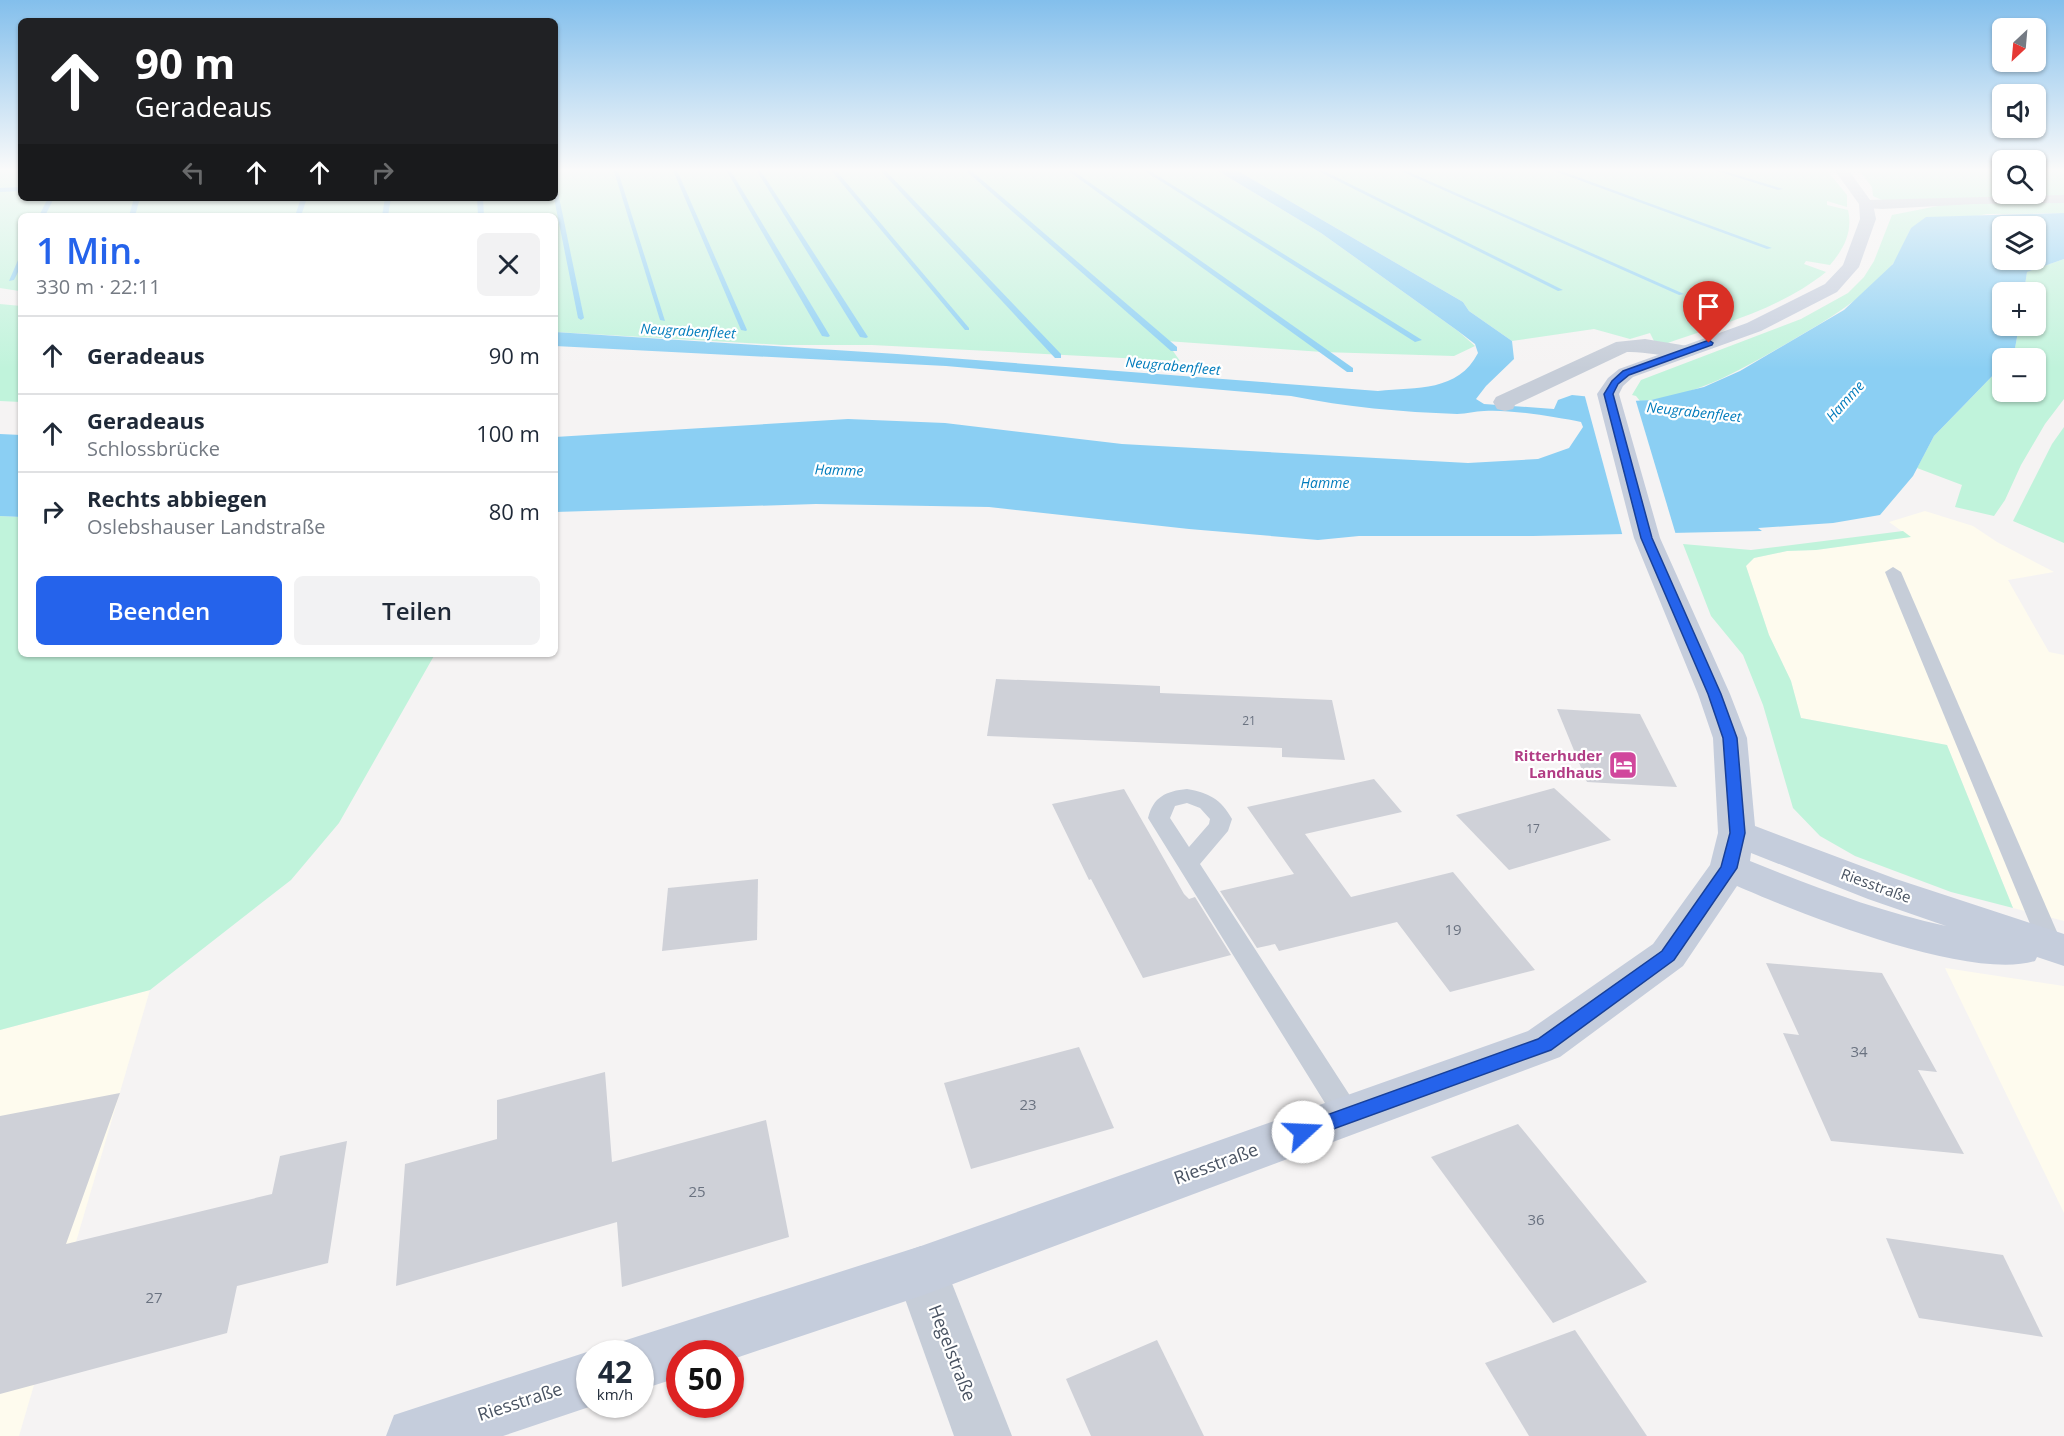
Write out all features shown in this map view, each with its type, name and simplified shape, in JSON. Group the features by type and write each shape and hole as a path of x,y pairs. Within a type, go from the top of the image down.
{"main road":[{"path":"1862,235 1851,267 1831,288 1811,300 1754,327 1626,373 1615,382 1608,394 1647,538 1714,694 1730,738 1733,850 1810,902 1917,935 2004,951 2058,949"},
{"name":"Riesstraße","path":"654,1357 921,1271 1544,1044 1668,955 1733,850"},
{"name":"Riesstraße","path":"415,1436 576,1384"}],"street":[{"path":"1505,404 1504,402 1543,381 1623,345 1645,345 1687,351"},
{"name":"Hegelstraße","path":"921,1271 983,1436"}],"lane":[{"path":"1893,572 2058,949"},
{"path":"1187,864 1348,1116"}],"shaded area":[{"path":"1925,511 1973,526 1997,542 2054,572 2008,580 2049,652 2064,655 2064,921 2013,908 1947,745 1801,718 1791,681 1769,635 1746,566 1754,558 1787,551 1816,550 1910,537 1889,522"},
{"path":"1945,968 2064,986 2064,1213"},
{"path":"150,990 19,1436 0,1436 0,1030"}],"green space":[{"path":"0,235 18,235 18,291 0,288"},
{"path":"558,235 1324,235 1458,331 1475,346 1454,356 1322,352 1166,341 1180,361 872,345 782,345 558,332"},
{"path":"1348,235 1847,235 1839,253 1830,265 1806,261 1804,264 1826,272 1789,297 1727,323 1662,345 1654,341 1650,333 1630,339 1594,329 1512,341 1469,311 1463,302"},
{"path":"1884,235 1908,235 1898,257 1870,288 1805,333 1737,371 1700,388 1660,399 1640,401 1632,395 1641,380 1801,319 1848,293 1864,277 1874,261"},
{"path":"2064,259 2064,399 2045,424 2021,465 2005,500 1994,516 1955,507 1962,485 1917,468 1934,436 1992,376 1992,402 2046,402 2046,348 2015,348 2017,336 2046,336 2046,282 2026,282 2027,272 2046,270 2046,265"},
{"path":"0,304 18,306 18,402 0,401"},
{"path":"2064,427 2064,543 2013,521 2052,444"},
{"path":"0,516 18,517 18,657 433,657 339,823 291,880 150,990 0,1030"},
{"path":"1903,531 1911,537 1816,550 1787,551 1754,558 1746,566 1769,635 1791,681 1801,718 1947,745 2013,908 1951,892 1855,856 1820,836 1793,808 1763,705 1743,655 1711,616 1683,544 1751,550"}],"water":[{"path":"1324,235 1348,235 1463,302 1469,311 1512,341 1514,359 1476,399 1484,404 1554,409 1558,400 1572,395 1632,401 1651,400 1704,387 1740,371 1844,310 1893,264 1907,235 1992,235 1992,270 2033,270 2027,272 2026,282 1992,282 1992,336 2017,336 2015,348 1992,348 1992,376 1934,436 1913,476 1880,515 1833,523 1758,528 1762,531 1533,536 1359,536 1318,540 1189,529 989,507 816,504 558,512 558,437 848,419 945,423 1122,444 1468,463 1538,459 1569,448 1583,427 1581,422 1519,412 1481,411 1457,414 1394,410 1291,396 946,366 558,346 558,332 897,354 1378,391 1422,388 1448,381 1470,366 1478,353 1475,344"},
{"path":"2046,235 2064,235 2064,259 2046,265"},
{"path":"0,434 18,435 18,517 0,516"}],"pier":[{"path":"1584,393 1635,398 1676,535 1623,537"}],"building":[{"path":"996,679 1160,686 1160,693 1332,700 1345,760 1282,757 1282,748 987,736"},
{"path":"1557,709 1640,714 1677,787 1587,782"},
{"path":"1374,779 1402,812 1305,834 1351,897 1453,872 1535,970 1450,992 1397,922 1279,951 1275,944 1257,948 1220,891 1294,874 1247,807"},
{"path":"1554,788 1611,840 1509,870 1456,815"},
{"path":"1124,789 1184,894 1189,899 1195,897 1231,955 1143,978 1091,879 1089,880 1052,804"},
{"path":"758,879 757,940 662,951 668,888"},
{"path":"1766,963 1882,973 1937,1072 1918,1070 1964,1154 1831,1141 1783,1033 1799,1035"},
{"path":"1079,1047 1114,1128 971,1169 944,1083"},
{"path":"605,1072 612,1162 766,1120 789,1237 622,1287 617,1222 396,1286 405,1164 497,1139 497,1100"},
{"path":"120,1093 66,1244 272,1194 280,1156 347,1141 328,1263 237,1286 227,1333 0,1394 0,1116"},
{"path":"1518,1124 1647,1282 1553,1323 1431,1157"},
{"path":"1886,1238 2003,1255 2043,1337 1919,1318"},
{"path":"1575,1330 1647,1436 1529,1436 1485,1363"},
{"path":"1157,1340 1204,1436 1091,1436 1066,1379"}],"waterway":[{"path":"564,235 581,318"},
{"name":"Neugrabenfleet","path":"636,235 663,320"},
{"name":"Neugrabenfleet","path":"703,235 744,330"},
{"path":"766,235 826,336"},
{"path":"799,235 864,337"},
{"path":"888,235 967,329"},
{"path":"943,235 1058,356"},
{"path":"1042,235 1174,349"},
{"path":"1160,235 1350,370"},
{"path":"1250,235 1418,340"},
{"path":"1449,235 1560,290"},
{"path":"1548,235 1681,294"},
{"path":"1733,235 1769,248"},
{"path":"11,280 18,266"}],"place":[{"name":"Ritterhuder Landhaus","path":"1623,765"}],"route":[{"path":"1303,1132 1544,1044 1668,955 1729,868 1737,833 1730,738 1714,694 1647,538 1608,394 1615,382 1626,373 1709,343"}],"water label":[{"name":"Hamme","path":"1845,401"},
{"name":"Hamme","path":"839,470"},
{"name":"Hamme","path":"1325,483"}]}
